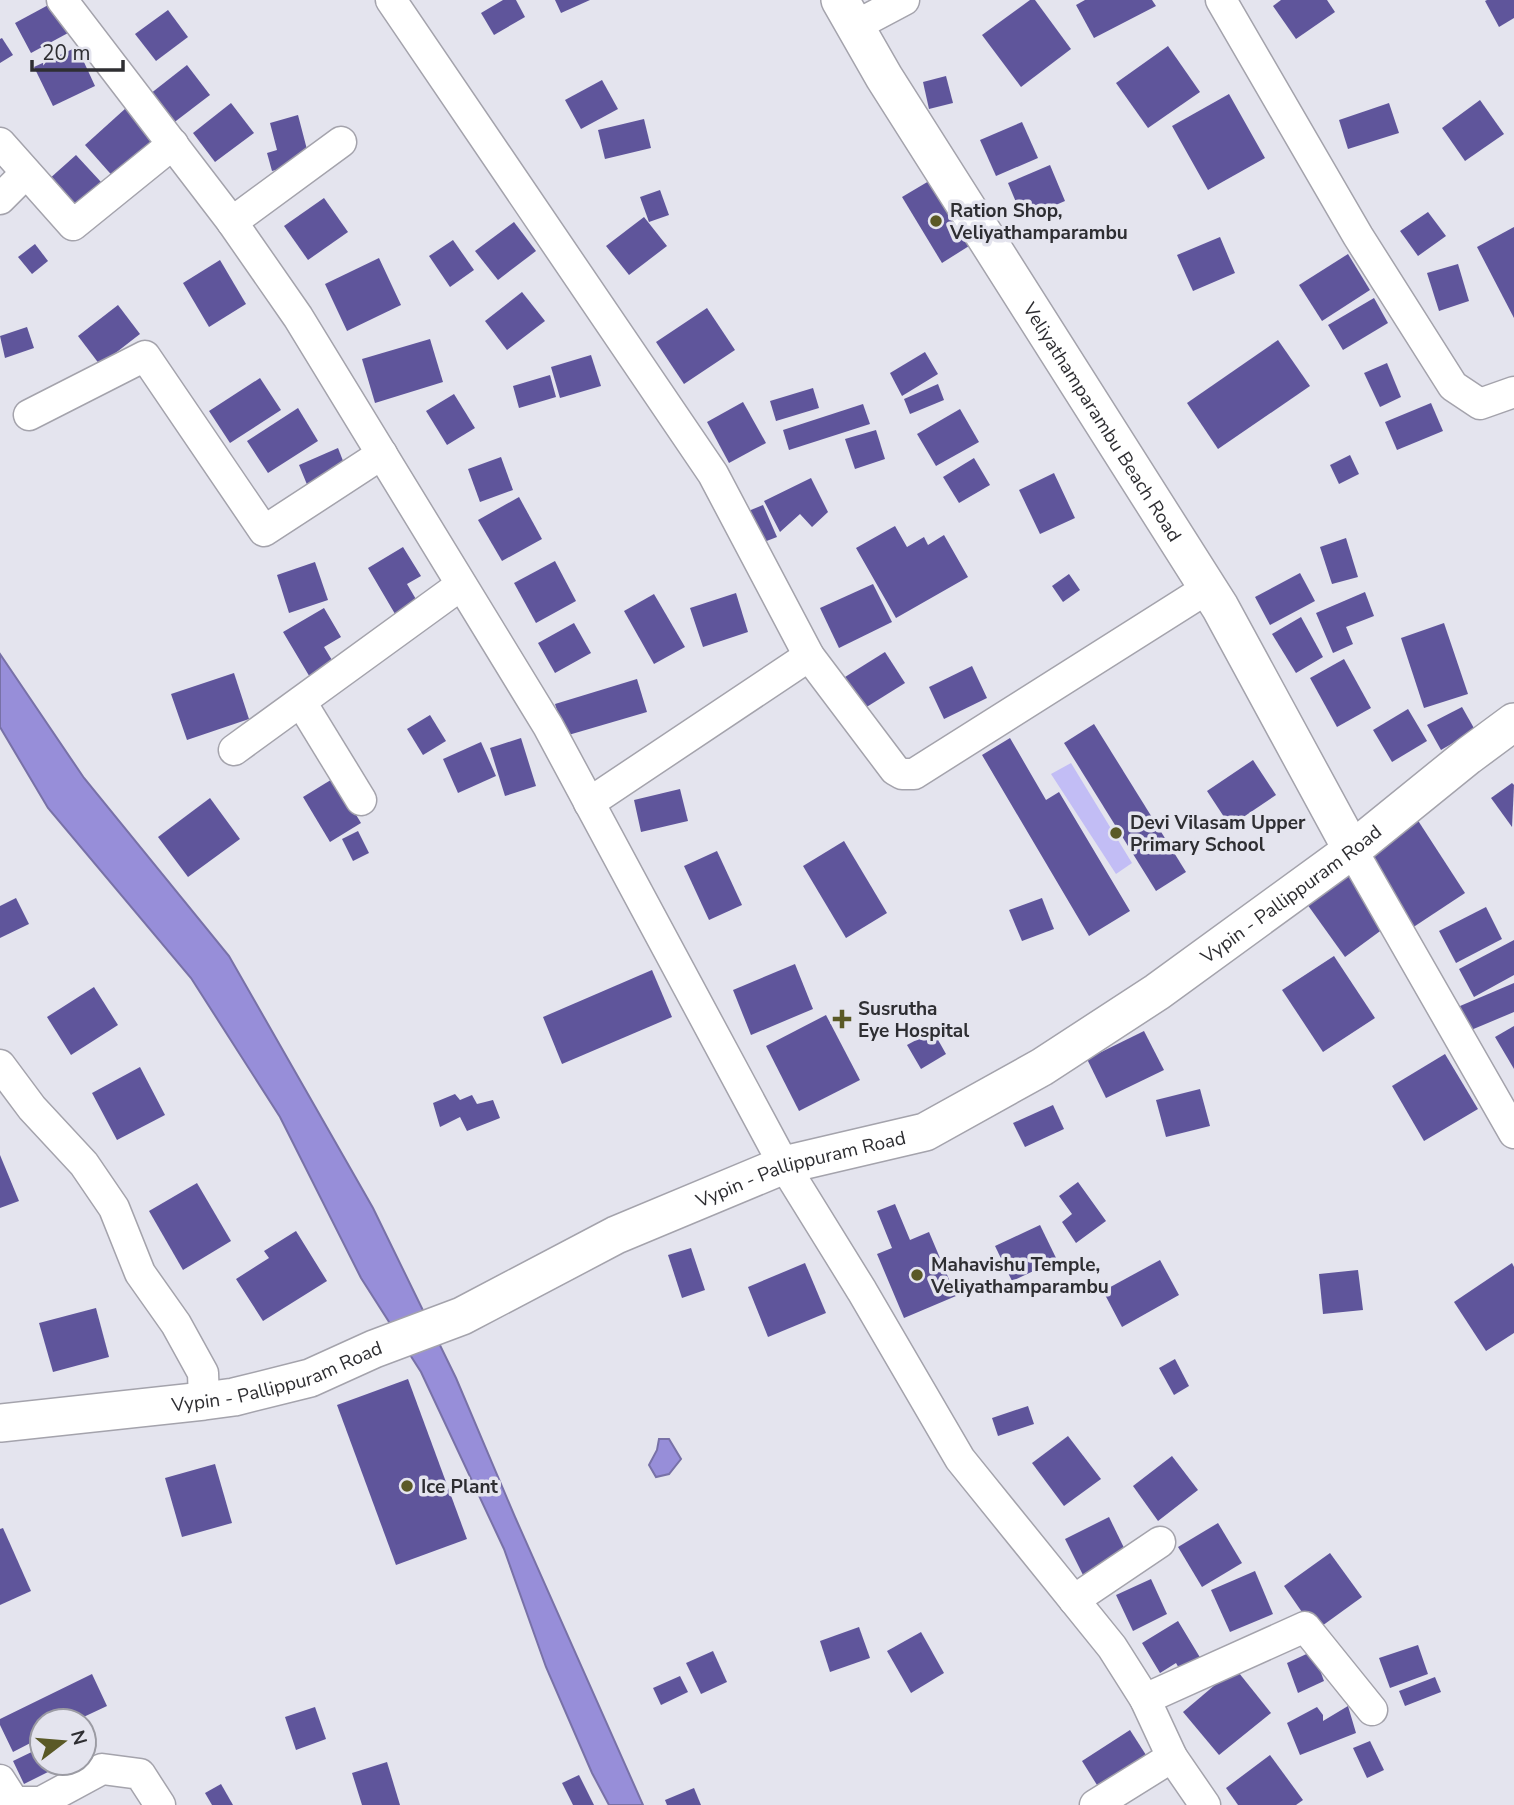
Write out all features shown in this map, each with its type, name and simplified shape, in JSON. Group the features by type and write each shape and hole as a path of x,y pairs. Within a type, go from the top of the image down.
{"main road":[{"name":"Veliyathamparambu Beach Road","path":"848,13 892,89 1208,588 1352,850"},
{"name":"Vypin - Pallippuram Road","path":"0,1423 234,1397 310,1378 374,1349 462,1316 616,1235 784,1165 925,1132 1042,1067 1157,992 1352,850 1514,722"}],"street":[{"path":"62,0 232,222 298,317 548,726 784,1165 862,1290 960,1460 1112,1647 1145,1699 1172,1757 1205,1805"},
{"path":"391,0 713,474 809,656 894,770 902,774 914,774 1208,588"},
{"path":"848,13 904,0"},
{"path":"1221,0 1357,236 1452,386 1480,404 1514,391"},
{"path":"232,222 341,142"},
{"path":"0,143 73,225 173,144"},
{"path":"0,198 26,173"},
{"path":"29,415 145,356 264,531 382,454"},
{"path":"234,750 461,584"},
{"path":"589,803 809,656"},
{"path":"301,702 361,800"},
{"path":"1352,850 1514,1133"},
{"path":"0,1065 32,1108 84,1164 114,1208 140,1273 176,1324 203,1373 204,1401"},
{"path":"1074,1600 1160,1542"},
{"path":"1145,1699 1305,1627 1372,1710"},
{"path":"1095,1805 1172,1757"},
{"path":"8,1796 41,1802 102,1769 140,1774 160,1805"}],"shaded area":[{"path":"0,654 84,778 229,956 373,1208 456,1378 643,1805 609,1805 592,1773 546,1667 504,1549 421,1372 361,1278 280,1117 191,978 48,808 0,727"},
{"path":"1071,763 1132,863 1116,874 1051,774"},
{"path":"659,1439 669,1439 681,1459 669,1474 656,1477 649,1465"}],"building":[{"path":"503,0 516,0 525,17 494,35 481,13"},
{"path":"555,0 590,0 561,13"},
{"path":"1030,0 1035,0 1071,49 1021,87 982,35"},
{"path":"1085,0 1152,0 1156,6 1094,38 1076,5"},
{"path":"1281,0 1327,0 1335,12 1296,39 1273,6"},
{"path":"1514,0 1514,18 1499,27 1485,1"},
{"path":"52,3 68,33 31,53 15,23"},
{"path":"168,10 188,37 156,61 135,34"},
{"path":"2,38 13,55 0,63 0,39"},
{"path":"1168,46 1200,92 1148,128 1116,83"},
{"path":"77,47 95,86 53,106 34,67"},
{"path":"187,65 210,95 172,124 150,94"},
{"path":"946,76 953,103 929,109 923,82"},
{"path":"602,80 618,109 581,129 565,100"},
{"path":"1229,94 1265,158 1208,190 1172,126"},
{"path":"1480,100 1504,134 1465,161 1442,128"},
{"path":"231,103 254,133 215,162 193,133"},
{"path":"1389,103 1399,133 1348,149 1339,120"},
{"path":"126,108 158,142 116,180 85,145"},
{"path":"298,115 310,161 272,171 267,153 277,150 270,123"},
{"path":"644,119 651,148 605,159 598,130"},
{"path":"1022,122 1038,158 996,176 980,140"},
{"path":"76,155 101,182 71,207 48,180"},
{"path":"1050,165 1065,201 1023,219 1008,183"},
{"name":"Ration Shop, Veliyathamparambu","path":"929,181 969,246 942,263 902,197"},
{"path":"660,190 669,215 649,222 640,197"},
{"path":"324,198 348,232 308,260 284,226"},
{"path":"1428,212 1446,236 1418,256 1400,231"},
{"path":"644,217 667,246 629,275 606,246"},
{"path":"514,222 536,251 498,280 475,251"},
{"path":"1514,227 1514,318 1477,247"},
{"path":"1220,237 1235,273 1193,291 1177,255"},
{"path":"453,240 474,270 450,287 429,256"},
{"path":"35,244 48,261 32,274 18,257"},
{"path":"1348,254 1370,290 1322,321 1299,285"},
{"path":"379,258 401,305 347,331 325,284"},
{"path":"220,260 246,304 209,327 183,283"},
{"path":"1458,264 1469,301 1439,311 1427,273"},
{"path":"522,292 545,321 507,350 485,321"},
{"path":"1374,298 1388,323 1343,350 1328,325"},
{"path":"118,305 140,334 100,365 78,336"},
{"path":"707,308 735,350 684,384 656,342"},
{"path":"27,327 34,348 5,358 0,336"},
{"path":"430,339 443,382 375,403 362,359"},
{"path":"1278,340 1310,386 1218,449 1187,403"},
{"path":"925,352 938,374 902,396 890,373"},
{"path":"591,355 601,386 560,398 551,367"},
{"path":"1387,363 1401,397 1380,407 1364,373"},
{"path":"550,375 556,397 519,408 513,386"},
{"path":"260,378 281,410 230,443 209,411"},
{"path":"938,384 944,400 910,414 904,399"},
{"path":"813,388 819,408 776,421 770,401"},
{"path":"454,394 475,428 447,445 426,411"},
{"path":"743,402 766,443 729,463 707,422"},
{"path":"1431,403 1443,431 1397,450 1385,422"},
{"path":"863,404 870,424 789,450 783,430"},
{"path":"298,408 318,441 268,473 247,441"},
{"path":"960,409 979,442 936,466 917,434"},
{"path":"876,430 885,459 855,469 845,439"},
{"path":"338,448 347,471 308,487 299,465"},
{"path":"1350,455 1359,474 1339,484 1330,465"},
{"path":"501,457 513,490 480,502 468,469"},
{"path":"974,458 990,485 959,503 943,477"},
{"path":"1054,473 1075,518 1040,534 1019,490"},
{"path":"811,478 828,512 812,527 800,514 780,532 764,501"},
{"path":"519,497 542,539 502,561 478,520"},
{"path":"763,505 777,537 754,546 741,514"},
{"path":"895,526 907,547 924,537 928,545 944,535 968,577 896,618 856,548"},
{"path":"1346,538 1358,577 1332,584 1320,547"},
{"path":"403,547 421,576 407,584 420,606 398,619 368,568"},
{"path":"555,561 576,601 536,623 514,583"},
{"path":"315,562 328,600 289,613 277,575"},
{"path":"1300,573 1315,601 1270,625 1255,597"},
{"path":"1069,574 1080,590 1063,602 1052,586"},
{"path":"873,584 892,622 839,648 820,608"},
{"path":"1365,592 1374,616 1346,627 1353,644 1333,653 1316,613"},
{"path":"736,593 748,632 703,647 690,608"},
{"path":"654,594 685,647 654,664 624,611"},
{"path":"324,608 341,637 324,647 335,665 311,679 283,632"},
{"path":"1301,617 1323,657 1296,673 1272,634"},
{"path":"574,623 591,653 555,673 538,643"},
{"path":"1444,623 1468,694 1424,708 1401,638"},
{"path":"885,652 905,683 865,708 845,677"},
{"path":"1344,659 1371,708 1337,727 1310,678"},
{"path":"972,666 987,698 944,719 929,687"},
{"path":"234,673 249,719 187,740 171,694"},
{"path":"637,679 647,712 565,736 555,704"},
{"path":"1462,707 1475,730 1441,750 1427,725"},
{"path":"1408,709 1427,741 1392,762 1373,730"},
{"path":"430,715 446,741 423,755 407,729"},
{"path":"1094,724 1186,872 1156,891 1064,743"},
{"path":"521,738 536,786 505,796 490,748"},
{"path":"1010,738 1046,800 1059,792 1130,911 1089,936 982,755"},
{"path":"481,742 496,776 458,793 443,759"},
{"path":"1253,760 1276,795 1230,826 1207,791"},
{"path":"334,778 361,823 330,842 303,797"},
{"path":"1512,783 1514,785 1512,827 1491,798"},
{"path":"680,789 688,821 641,832 634,800"},
{"path":"210,798 240,839 188,877 158,837"},
{"path":"1417,819 1465,893 1409,930 1365,857"},
{"path":"358,831 369,853 353,861 342,839"},
{"path":"844,841 887,913 846,938 803,866"},
{"path":"717,851 742,905 709,920 684,866"},
{"path":"1348,873 1387,926 1345,957 1307,904"},
{"path":"16,898 29,924 0,938 0,906"},
{"path":"1042,898 1054,929 1022,941 1009,910"},
{"path":"1486,907 1502,939 1456,963 1439,931"},
{"path":"1514,940 1514,975 1474,997 1459,969"},
{"path":"1334,956 1375,1018 1323,1052 1282,990"},
{"path":"795,964 813,1009 751,1035 733,990"},
{"path":"652,970 672,1017 562,1064 543,1017"},
{"path":"1514,983 1514,1012 1464,1033 1453,1009"},
{"path":"94,987 118,1025 71,1055 47,1017"},
{"path":"826,1015 860,1080 799,1111 766,1046"},
{"path":"1514,1026 1514,1069 1495,1037"},
{"path":"933,1031 946,1054 921,1069 907,1045"},
{"path":"1144,1031 1164,1070 1106,1098 1087,1059"},
{"path":"1445,1054 1478,1109 1424,1141 1392,1086"},
{"path":"140,1067 165,1115 117,1140 92,1093"},
{"path":"1200,1089 1210,1126 1166,1137 1156,1100"},
{"path":"455,1094 460,1100 472,1095 477,1104 493,1100 500,1118 467,1131 460,1117 440,1127 433,1103"},
{"path":"1053,1105 1064,1129 1025,1147 1013,1123"},
{"path":"0,1155 19,1201 0,1208"},
{"path":"1078,1182 1106,1221 1076,1243 1062,1222 1072,1214 1059,1196"},
{"path":"197,1183 231,1241 183,1270 149,1211"},
{"name":"Mahavishu Temple, Veliyathamparambu","path":"895,1204 910,1240 929,1232 956,1296 904,1318 877,1254 892,1248 877,1211"},
{"path":"1040,1225 1057,1260 1012,1281 995,1246"},
{"path":"296,1231 327,1281 263,1321 236,1279 269,1258 264,1251"},
{"path":"691,1248 705,1290 682,1298 668,1255"},
{"path":"1160,1260 1179,1295 1122,1327 1103,1291"},
{"path":"805,1263 826,1313 768,1337 748,1287"},
{"path":"1512,1263 1514,1333 1486,1351 1454,1302"},
{"path":"1358,1270 1363,1310 1323,1314 1319,1274"},
{"path":"96,1308 109,1357 53,1372 39,1323"},
{"path":"1175,1359 1189,1386 1174,1395 1159,1368"},
{"name":"Ice Plant","path":"408,1379 467,1539 396,1565 337,1405"},
{"path":"1028,1406 1034,1424 998,1436 992,1418"},
{"path":"1068,1436 1101,1479 1064,1506 1032,1463"},
{"path":"1172,1456 1198,1490 1158,1521 1133,1486"},
{"path":"215,1464 232,1523 182,1537 165,1478"},
{"path":"1109,1517 1127,1554 1083,1575 1065,1539"},
{"path":"1218,1523 1242,1563 1202,1587 1178,1547"},
{"path":"3,1528 31,1591 0,1605 0,1529"},
{"path":"1330,1553 1362,1597 1315,1631 1284,1586"},
{"path":"1255,1571 1273,1614 1230,1632 1211,1590"},
{"path":"1151,1579 1167,1614 1133,1631 1116,1595"},
{"path":"1178,1621 1204,1664 1184,1677 1176,1663 1160,1673 1142,1643"},
{"path":"859,1627 870,1658 830,1672 820,1641"},
{"path":"921,1632 944,1673 911,1693 887,1651"},
{"path":"1418,1645 1428,1674 1390,1688 1379,1658"},
{"path":"713,1651 727,1682 701,1694 686,1663"},
{"path":"1313,1651 1324,1681 1298,1693 1287,1663"},
{"path":"1235,1668 1271,1713 1219,1755 1183,1712"},
{"path":"92,1674 107,1706 98,1710 98,1707 28,1707 28,1744 13,1752 0,1725 0,1719"},
{"path":"680,1676 688,1692 661,1705 653,1688"},
{"path":"1435,1677 1441,1692 1405,1706 1399,1691"},
{"path":"1348,1706 1356,1733 1300,1755 1287,1723 1317,1707 1323,1715 1323,1721"},
{"path":"315,1707 326,1739 296,1750 285,1717"},
{"path":"1130,1730 1146,1755 1097,1785 1082,1761"},
{"path":"1370,1741 1384,1770 1367,1778 1353,1748"},
{"path":"28,1754 28,1777 38,1777 24,1784 13,1761"},
{"path":"1270,1755 1303,1800 1296,1805 1238,1805 1226,1788"},
{"path":"387,1762 400,1805 362,1805 352,1773"},
{"path":"579,1775 594,1805 573,1805 562,1783"},
{"path":"221,1784 233,1805 212,1805 205,1793"},
{"path":"694,1788 701,1805 667,1805 665,1800"}],"place":[{"name":"Ration Shop, Veliyathamparambu","path":"936,221"},
{"name":"Devi Vilasam Upper Primary School","path":"1116,833"},
{"name":"Susrutha Eye Hospital","path":"842,1019"},
{"name":"Mahavishu Temple, Veliyathamparambu","path":"917,1275"},
{"name":"Ice Plant","path":"407,1486"}]}
